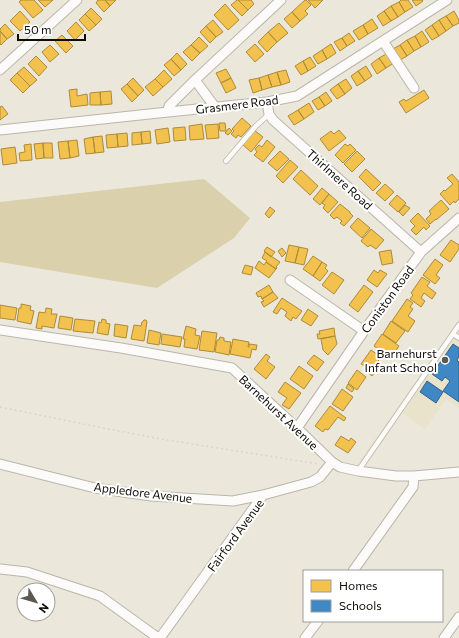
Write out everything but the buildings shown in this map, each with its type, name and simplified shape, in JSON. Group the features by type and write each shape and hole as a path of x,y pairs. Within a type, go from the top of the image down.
{"street":[{"path":"0,70 77,0"},
{"path":"168,112 169,106 195,80 281,0"},
{"name":"Grasmere Road","path":"0,130 267,102 297,96 447,0"},
{"path":"383,41 414,88"},
{"path":"195,80 216,107"},
{"path":"267,102 269,114"},
{"name":"Thirlmere Road","path":"269,114 421,252"},
{"name":"Coniston Road","path":"297,428 421,252 459,218"},
{"path":"290,280 364,331"},
{"name":"Barnehurst Avenue","path":"0,330 120,348 232,368 297,428 330,464 358,471 396,476 459,472"},
{"name":"Appledore Avenue","path":"0,464 95,488 151,496 233,501 263,495"},
{"name":"Fairford Avenue","path":"159,638 263,495 310,482 320,477 330,464"},
{"path":"354,570 413,487 414,476"},
{"path":"0,569 27,572 100,596 159,638"},
{"path":"444,638 459,617"},
{"path":"305,638 317,622"}],"lane":[{"path":"226,161 256,126 269,114"},
{"path":"358,471 459,325"},
{"path":"452,334 459,338"}],"path":[{"path":"0,407 161,439 330,464"}],"shaded area":[{"path":"204,179 250,218 234,238 157,288 0,262 0,202"},
{"name":"Barnehurst Infant School","path":"459,320 459,408 446,399 425,429 403,413 368,463 359,462"}],"place":[{"name":"Barnehurst Infant School","path":"445,360"}]}
